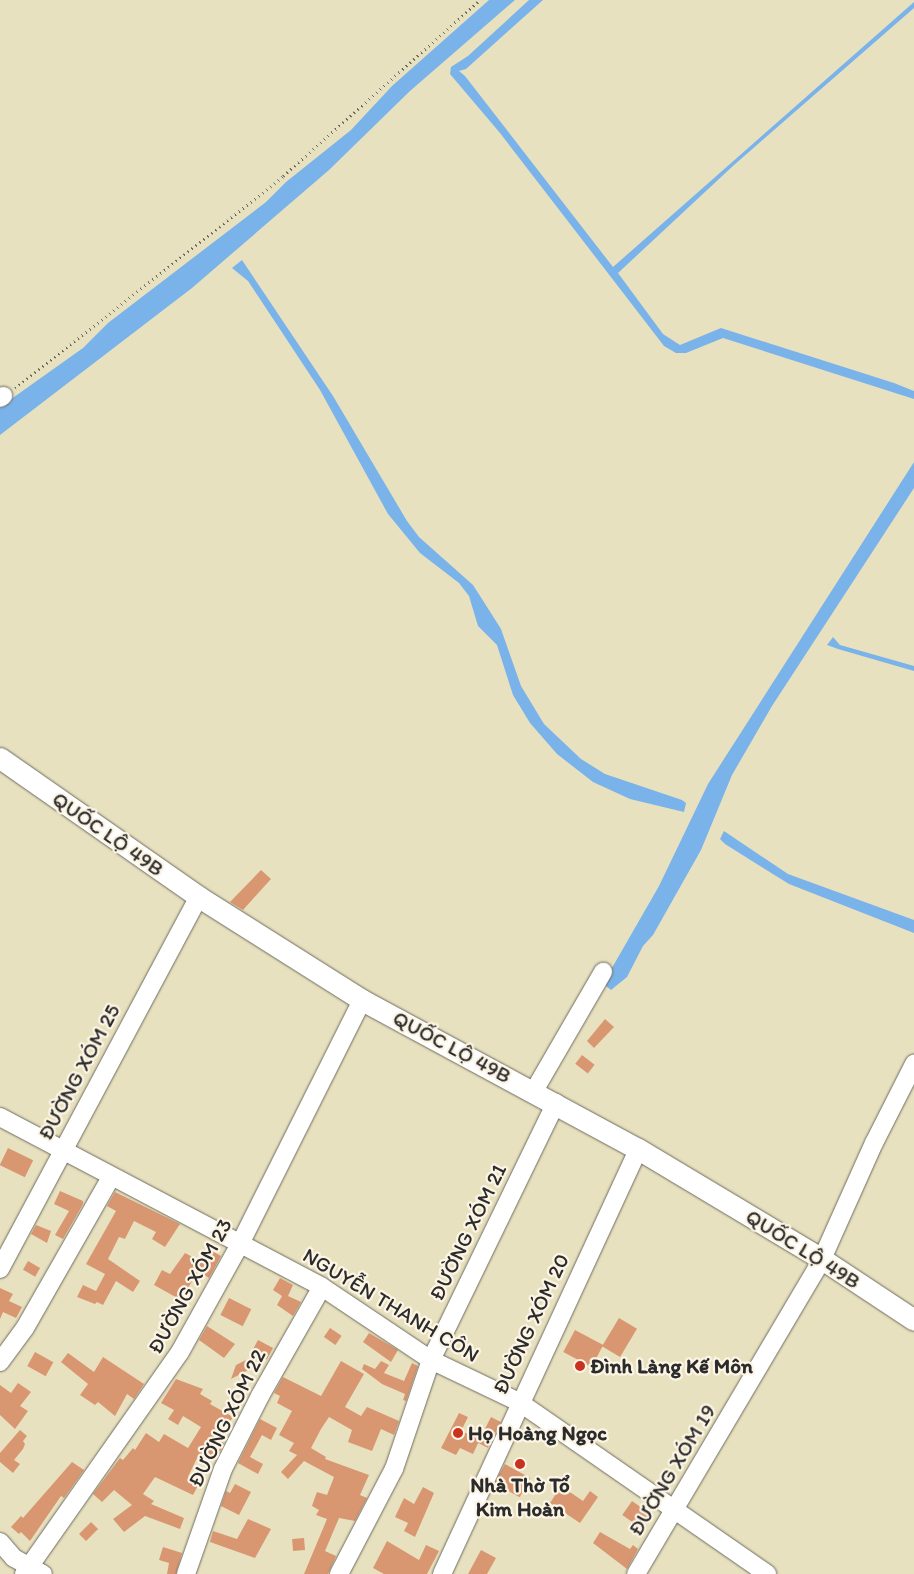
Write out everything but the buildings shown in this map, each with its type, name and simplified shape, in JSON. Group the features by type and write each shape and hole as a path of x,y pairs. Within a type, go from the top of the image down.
{"main road":[{"name":"QUỐC LỘ 49B","path":"0,758 199,897 362,1000 534,1091 638,1149 822,1259 914,1320"}],"street":[{"name":"ĐƯỜNG XÓM 25","path":"0,1269 61,1150 199,897"},
{"path":"534,1091 603,972"},
{"name":"ĐƯỜNG XÓM 23","path":"32,1572 96,1467 145,1405 180,1352 240,1244 362,1000"},
{"name":"ĐƯỜNG XÓM 19","path":"636,1574 822,1259 874,1144 914,1064"},
{"name":"ĐƯỜNG XÓM 21","path":"339,1574 394,1469 431,1360 556,1103"},
{"name":"NGUYỄN THANH CÔN","path":"0,1117 322,1287 431,1360 519,1402 676,1509 767,1574"},
{"name":"ĐƯỜNG XÓM 20","path":"442,1574 519,1402 638,1149"},
{"path":"0,1362 25,1328 111,1177"},
{"name":"ĐƯỜNG XÓM 22","path":"186,1574 223,1469 260,1396 322,1287"},
{"path":"0,1542 32,1572"}],"path":[{"path":"2,397 98,325 283,176 480,0"}],"water":[{"path":"489,0 515,0 410,91 329,170 192,288 0,435 0,407 83,348 108,323 266,202 286,182 351,130 392,86"},
{"path":"529,0 543,0 466,69 459,71 465,76 613,267 914,2 914,8 734,165 618,273 663,334 680,345 721,328 894,383 914,391 914,399 723,338 686,353 676,353 664,346 500,133 450,74 451,67 468,56"},
{"path":"242,260 333,396 407,521 419,537 473,585 501,629 521,686 544,724 581,759 605,774 682,800 686,803 684,812 630,799 593,782 557,754 530,723 513,695 497,645 478,626 469,596 459,583 420,553 388,514 320,390 248,281 232,268"},
{"path":"914,462 914,488 772,706 732,775 701,850 653,935 643,946 627,977 611,990 606,986 605,980 659,886 708,784"},
{"path":"833,637 840,645 914,666 914,671 827,645"},
{"path":"724,831 788,874 914,920 914,933 789,884 725,844 720,839"}],"place":[{"name":"Đình Làng Kế Môn","path":"580,1366"},
{"name":"Họ Hoàng Ngọc","path":"458,1433"},
{"name":"Nhà Thờ Tổ Kim Hoàn","path":"520,1464"}]}
